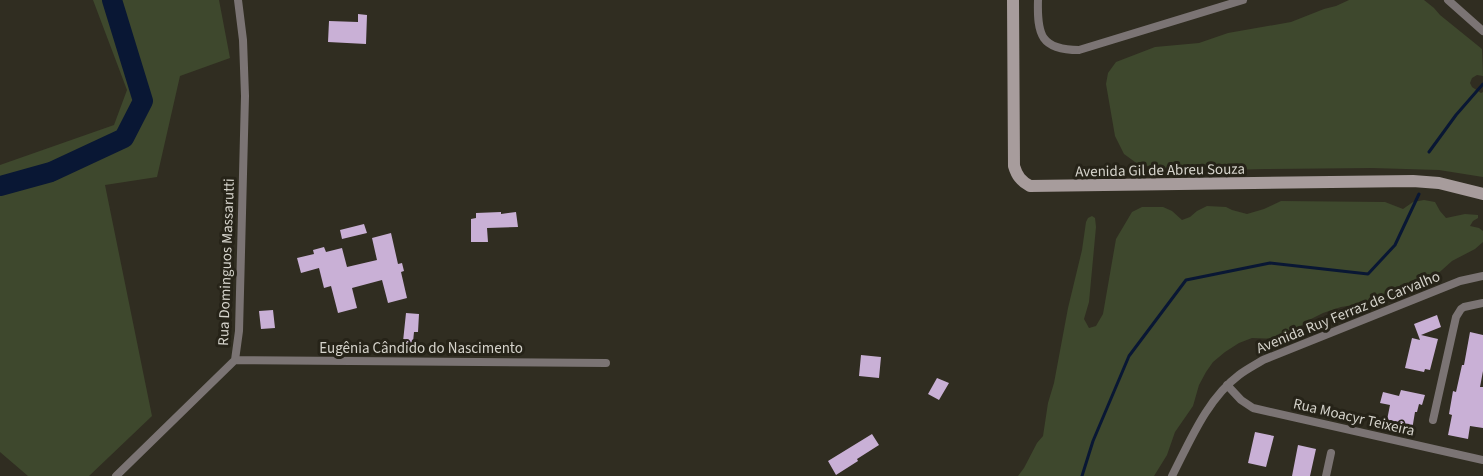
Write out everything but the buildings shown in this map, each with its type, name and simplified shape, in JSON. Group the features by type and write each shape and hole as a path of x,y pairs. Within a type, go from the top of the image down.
{"street":[{"name":"Rua Dominguos Massarutti","path":"116,476 235,360 239,331 245,96 243,40 238,0"},
{"name":"Avenida Gil de Abreu Souza","path":"1013,0 1014,166 1016,174 1030,186 1413,181 1439,183 1483,194"},
{"path":"1038,0 1037,17 1042,36 1049,44 1063,50 1079,50 1243,0"},
{"path":"1448,0 1483,31"},
{"name":"Avenida Ruy Ferraz de Carvalho","path":"1173,476 1211,405 1227,385 1241,373 1263,360 1460,281 1483,276"},
{"path":"1433,420 1456,317 1464,307 1483,303"},
{"name":"Eugênia Cândido do Nascimento","path":"235,360 606,363"},
{"name":"Rua Moacyr Teixeira","path":"1227,385 1241,400 1253,408 1483,460"},
{"path":"1326,476 1330,453"}],"green space":[{"path":"93,0 219,0 230,58 180,76 157,177 105,185 152,416 89,476 28,476 0,452 0,165 114,125 127,90"},
{"path":"1349,0 1424,0 1482,49 1483,76 1477,75 1470,83 1472,87 1483,92 1483,177 1439,170 1372,168 1183,171 1142,165 1124,154 1115,136 1106,84 1108,73 1116,62 1155,47 1199,43 1228,33 1291,22"},
{"path":"1424,200 1435,202 1446,218 1465,214 1478,215 1470,226 1483,231 1483,242 1452,261 1433,278 1422,284 1366,303 1323,313 1307,321 1292,333 1275,339 1252,338 1225,352 1213,362 1206,372 1199,385 1193,406 1175,432 1167,455 1154,476 1018,476 1043,436 1088,218 1092,216 1095,218 1096,227 1089,302 1084,319 1089,328 1096,326 1103,314 1116,239 1132,212 1142,207 1163,207 1182,220 1207,206 1226,207 1247,214 1281,201 1385,202 1403,209 1413,202"}],"waterway":[{"path":"0,186 51,172 124,138 143,101 112,0"},
{"path":"1429,152 1456,115 1483,84"},
{"path":"1082,476 1093,441 1129,356 1186,280 1270,263 1368,274 1395,245 1419,194"}]}
